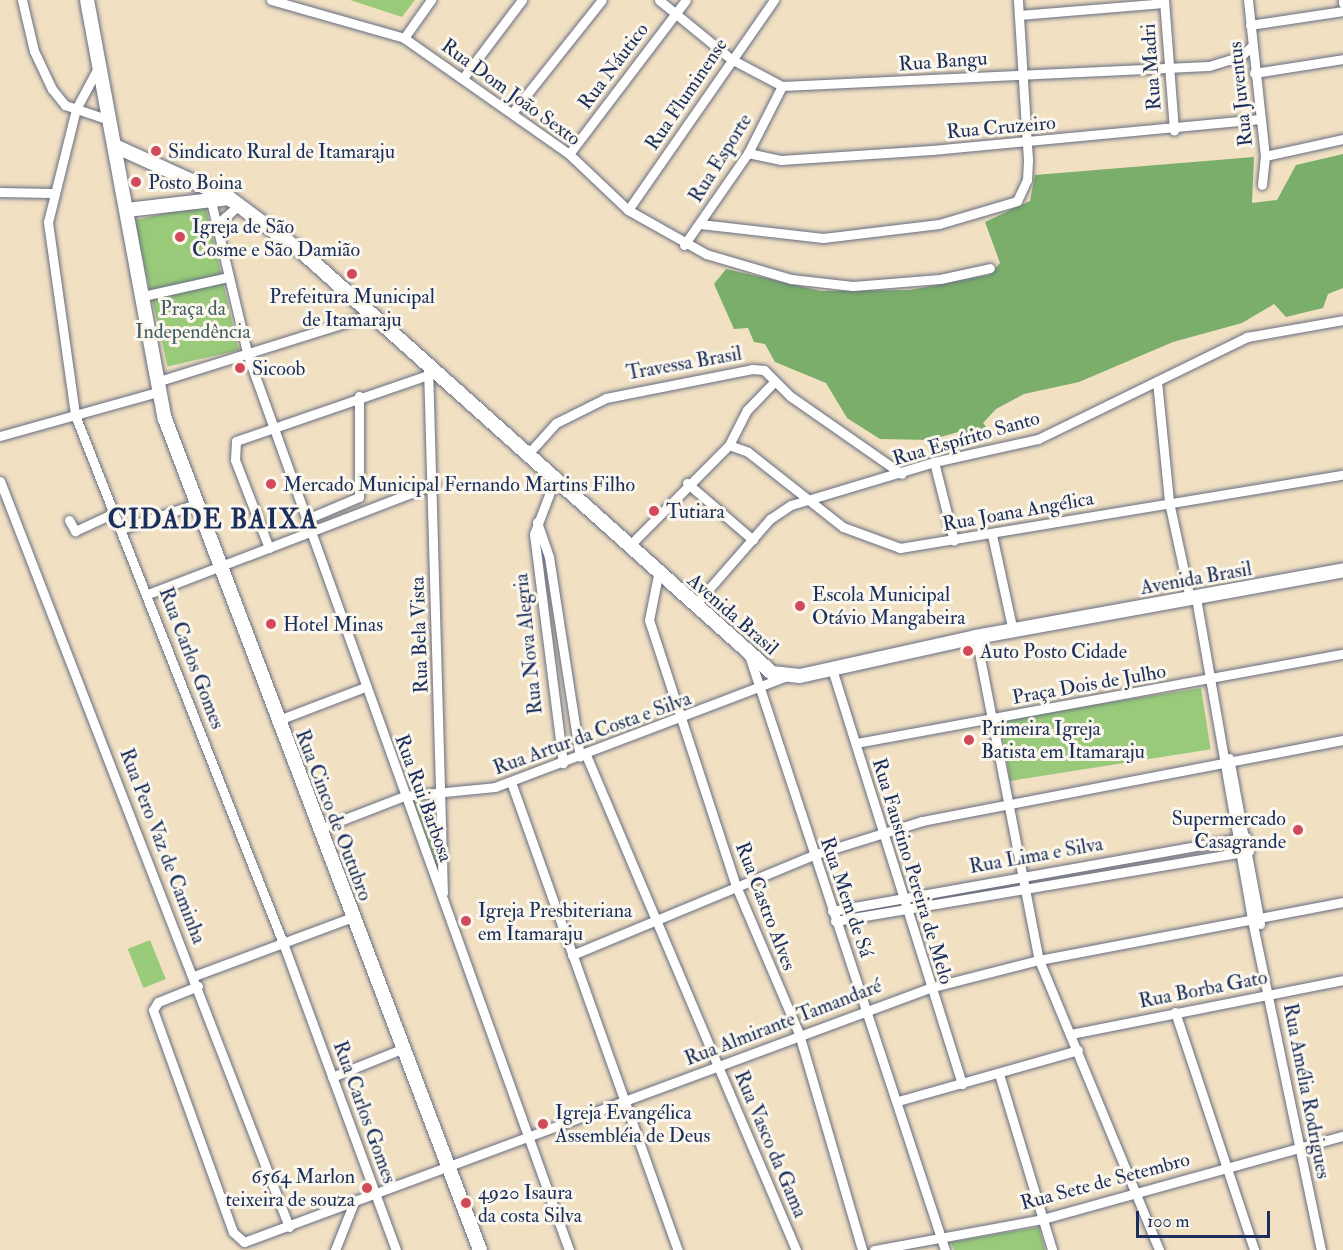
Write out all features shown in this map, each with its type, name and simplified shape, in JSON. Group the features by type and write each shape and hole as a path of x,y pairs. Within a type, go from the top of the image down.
{"street":[{"path":"22,0 42,71 52,89 76,109 109,120"},
{"path":"87,0 98,68 143,296 157,387"},
{"name":"Rua Dom João Sexto","path":"271,0 404,38 569,154 628,210 684,245 744,267 824,285 897,284 990,268"},
{"path":"404,38 431,0"},
{"path":"463,78 522,0"},
{"path":"512,113 602,0"},
{"path":"659,0 731,59 782,86"},
{"name":"Rua Náutico","path":"569,154 686,0"},
{"name":"Rua Fluminense","path":"628,210 774,0"},
{"path":"700,224 823,238 939,224 1008,206 1024,191 1027,143 1018,0"},
{"name":"Rua Juventus","path":"1248,0 1258,119 1265,156 1262,184"},
{"path":"1019,15 1164,2"},
{"name":"Rua Madri","path":"1164,2 1174,131"},
{"path":"1250,25 1343,11"},
{"name":"Rua Bangu","path":"782,86 1221,64 1252,46"},
{"path":"1254,73 1343,59"},
{"name":"Rua Carlos Gomes","path":"98,68 76,109 51,193 49,248 75,415 148,594 283,943 396,1250"},
{"name":"Rua Esporte","path":"684,245 748,153 782,86"},
{"name":"Rua Cruzeiro","path":"748,153 781,160 1174,131 1258,119"},
{"path":"1265,156 1343,138"},
{"path":"115,146 185,176 209,193 234,202 370,315"},
{"path":"121,179 141,158"},
{"path":"183,202 185,176"},
{"path":"0,192 51,193"},
{"path":"127,210 183,202 209,193"},
{"path":"209,193 248,356"},
{"path":"216,225 234,202"},
{"path":"143,296 229,277"},
{"path":"0,436 75,415 370,315"},
{"name":"Avenida Brasil","path":"370,315 428,371 528,454 750,658 785,677 976,638 1343,570"},
{"name":"Rua Espírito Santo","path":"694,606 781,510 804,499 902,474 934,462 1038,439 1097,406 1157,381 1247,337 1343,320"},
{"name":"Rua Rui Barbosa","path":"248,356 404,796 569,1250"},
{"name":"Travessa Brasil","path":"528,454 573,412 626,391 752,369 764,370 773,383 902,474"},
{"path":"269,548 233,451 236,441 428,371"},
{"name":"Rua Bela Vista","path":"428,371 435,484 443,901"},
{"path":"1157,381 1169,502 1212,680 1228,763"},
{"path":"629,546 687,483 729,446 747,410 773,383"},
{"name":"Rua Cinco de Outubro","path":"157,387 196,504 276,721 480,1250"},
{"path":"307,519 359,496 359,396"},
{"name":"Rua Joana Angélica","path":"729,446 748,452 804,499 882,545 900,548 992,535 1169,502 1343,475"},
{"path":"934,462 954,540"},
{"path":"536,519 555,479"},
{"name":"Rua Pero Vaz de Caminha","path":"0,481 198,986 289,1227"},
{"path":"687,483 753,540"},
{"path":"148,594 435,484"},
{"path":"121,529 196,504"},
{"path":"69,520 75,531 114,513"},
{"name":"Rua Nova Alegria","path":"536,519 549,557 583,756 658,918"},
{"name":"Rua Nova Alegria","path":"536,519 551,694 563,764"},
{"path":"992,535 1013,631"},
{"name":"Rua Castro Alves","path":"658,575 649,620 736,886 799,1034 862,1250"},
{"path":"855,743 992,720 976,638"},
{"name":"Praça Dois de Julho","path":"1159,1250 1138,1191 1039,960 992,720 1343,654"},
{"name":"Rua Mem de Sá","path":"750,658 835,921 898,1101 945,1250"},
{"name":"Rua Faustino Pereira de Melo","path":"832,669 929,988 962,1084"},
{"name":"Rua Artur da Costa e Silva","path":"319,830 404,796 442,793 511,782 682,721 785,677"},
{"path":"276,721 365,687"},
{"path":"572,955 813,855 882,833 1008,801 1228,763 1343,740"},
{"name":"Rua Amélia Rodrigues","path":"1228,763 1259,938 1321,1250"},
{"path":"511,782 678,1250"},
{"name":"Rua Lima e Silva","path":"832,911 901,896 1242,838"},
{"name":"Rua Lima e Silva","path":"835,921 905,907 1244,852"},
{"name":"Rua Almirante Tamandaré","path":"198,986 158,1002 153,1010 236,1239 254,1240 799,1034 929,988 1039,960 1343,902"},
{"path":"194,976 353,917"},
{"name":"Rua Vasco da Gama","path":"658,918 796,1250"},
{"name":"Rua Borba Gato","path":"1071,1034 1343,980"},
{"path":"1175,1012 1225,1169 1254,1250"},
{"path":"332,1077 404,1048"},
{"path":"898,1101 1077,1050"},
{"path":"999,1074 1052,1250"},
{"name":"Rua Sete de Setembro","path":"874,1250 941,1235 1043,1219 1343,1136"},
{"path":"335,1250 354,1202"}],"green space":[{"path":"350,0 415,0 402,17"},
{"path":"1343,154 1343,288 1328,294 1323,308 1286,317 1274,304 1242,323 1173,342 1079,382 1024,394 996,409 983,423 993,435 975,444 958,432 930,440 880,439 847,418 826,383 775,362 765,344 754,342 748,328 734,329 714,284 726,269 821,291 910,290 989,275 1000,263 985,222 1030,201 1035,175 1254,157 1252,203 1277,200 1296,165"},
{"name":"Praça da Independência","path":"205,204 239,350 168,367 134,220"},
{"path":"1201,688 1211,749 1010,781 1000,720"},
{"path":"437,800 436,872 414,803"},
{"path":"150,940 166,979 143,988 128,949"},
{"path":"1039,1227 1045,1250 954,1250 951,1242"}],"place":[{"name":"Sindicato Rural de Itamaraju","path":"156,151"},
{"name":"Posto Boina","path":"136,182"},
{"name":"Igreja de São Cosme e São Damião","path":"180,237"},
{"name":"Prefeitura Municipal de Itamaraju","path":"352,274"},
{"name":"Sicoob","path":"240,368"},
{"name":"Mercado Municipal Fernando Martins Filho","path":"271,484"},
{"name":"Tutiara","path":"654,511"},
{"name":"Escola Municipal Otávio Mangabeira","path":"800,606"},
{"name":"Hotel Minas","path":"271,624"},
{"name":"Auto Posto Cidade","path":"968,651"},
{"name":"Primeira Igreja Batista em Itamaraju","path":"969,740"},
{"name":"Supermercado Casagrande","path":"1298,830"},
{"name":"Igreja Presbiteriana em Itamaraju","path":"466,921"},
{"name":"Igreja Evangélica Assembléia de Deus","path":"543,1124"},
{"name":"6564 Marlon teixeira de souza","path":"367,1188"},
{"name":"4920 Isaura da costa Silva","path":"466,1203"}],"district":[{"name":"CIDADE BAIXA","path":"213,521"}]}
